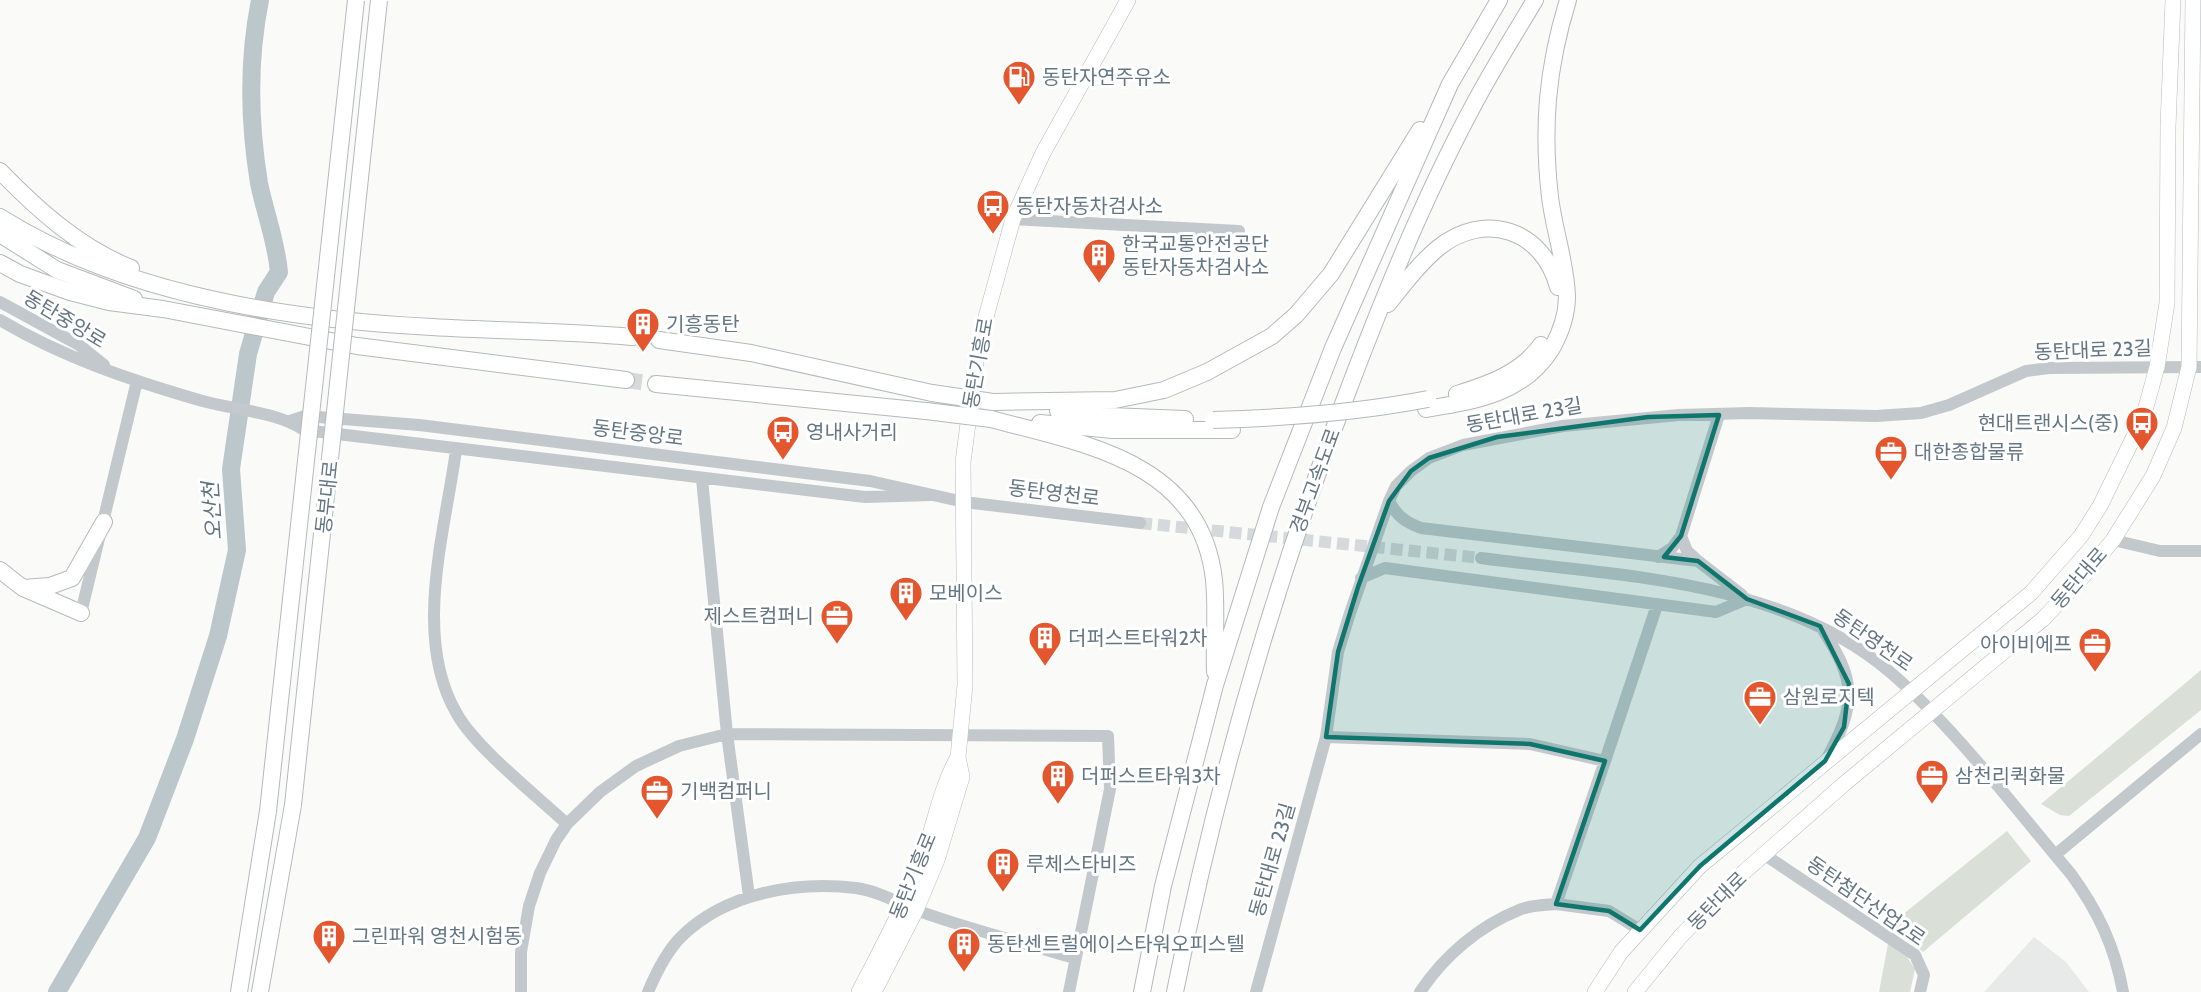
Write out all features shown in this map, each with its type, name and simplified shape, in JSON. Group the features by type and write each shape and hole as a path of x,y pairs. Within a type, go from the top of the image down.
{"highway":[{"name":"동부대로","path":"239,992 268,811 356,0"},
{"name":"동부대로","path":"260,992 292,805 379,0"},
{"name":"경부고속도로","path":"1142,992 1163,886 1215,685 1271,507 1329,358 1450,84 1499,0"},
{"name":"경부고속도로","path":"1175,992 1194,898 1274,599 1304,508 1374,321 1467,117 1535,0"},
{"path":"656,384 926,411 992,411 1213,420 1298,418 1486,398 1511,388 1545,359 1565,320 1567,296 1550,198 1547,128 1554,47 1568,0"},
{"path":"992,411 1115,400 1164,390 1207,372 1272,336 1296,315 1331,274 1450,84"},
{"path":"0,171 41,213 115,262 193,293"},
{"path":"0,217 93,265 155,285 283,311 356,322 632,337"},
{"path":"992,411 1113,430 1232,430 1297,427 1427,404 1503,377 1523,365 1537,351 1551,331 1558,308 1558,288 1554,270 1542,252 1526,238 1506,230 1485,229 1466,232 1439,247 1418,267 1374,321"},
{"path":"0,234 57,270 163,309 187,315 357,346 626,380"},
{"path":"0,263 20,274 70,292 109,302 163,309"},
{"path":"659,340 751,353 932,393 992,411 1119,456 1157,478 1188,512 1204,539 1214,581 1215,685"},
{"path":"23,588 50,586 72,578 104,522"},
{"path":"0,570 23,588 81,613"}],"main road":[{"name":"동탄기흥로","path":"874,992 911,907 947,776 958,757 965,685 963,462 978,346 1013,219 1043,153 1128,0"},
{"name":"동탄대로","path":"1595,992 1621,952 1700,866 2031,593 2082,536 2131,447 2143,418 2157,367 2167,303 2168,126 2173,0"},
{"name":"동탄대로","path":"1635,992 1680,937 1735,880 1844,784 2043,619 2080,580 2113,540 2166,451 2195,367 2198,51 2193,0"},
{"name":"동탄기흥로","path":"859,992 911,907"}],"street":[{"path":"1013,219 1239,231"},
{"name":"동탄중앙로","path":"0,302 80,345 110,370"},
{"name":"동탄중앙로","path":"0,320 71,358 137,381 230,408 290,421 305,416 419,425 858,479 964,502"},
{"name":"동탄대로 23길","path":"1256,992 1326,736 1338,652 1361,578 1396,486 1429,458 1497,436 1563,426 1648,417 1900,416 1949,405 2026,371 2071,367 2195,367"},
{"path":"81,613 137,381"},
{"path":"1658,556 1672,548 1681,536 1719,415"},
{"path":"290,421 304,430 456,450 865,497 932,495"},
{"path":"456,450 438,570 433,632 441,680 457,716 479,741 567,824"},
{"path":"702,478 727,734 748,896"},
{"path":"1389,501 1401,518 1421,528 1698,561"},
{"name":"동탄영천로","path":"964,502 1140,523"},
{"path":"1361,578 1385,568 1716,612 1747,599 1686,551 1681,536"},
{"path":"2113,540 2160,551 2201,551"},
{"name":"동탄영천로","path":"1481,558 1696,586 1747,599 1820,626 1889,670 1932,711 2055,855 2092,903 2108,934 2118,965 2123,992"},
{"path":"1556,904 1657,605"},
{"path":"1820,626 1837,652 1849,684 1844,727 1826,761"},
{"path":"521,992 521,952 529,906 540,873 567,824 600,792 636,766 679,746 727,734 1108,736 1110,789 1074,958 1069,992"},
{"path":"2055,855 2201,734"},
{"path":"1326,736 1530,744 1605,761"},
{"name":"동탄첨단산업2로","path":"1765,855 1915,956 1924,975 1920,992"},
{"path":"648,992 656,972 682,936 717,911 748,896 831,887 858,888 1074,958"},
{"path":"1420,992 1439,966 1491,924 1521,909 1556,904 1609,911 1640,930"}],"highlighted area":[{"path":"1719,415 1681,536 1664,557 1698,561 1747,599 1820,626 1849,684 1844,727 1825,761 1700,866 1640,930 1609,911 1556,904 1605,761 1530,744 1326,737 1338,652 1358,587 1389,501 1411,471 1429,458 1497,437 1648,417"}],"shaded area":[{"path":"2201,670 2201,710 2069,816 2060,815 2041,804"},
{"path":"2007,831 2031,861 1923,952 1892,923"},
{"path":"2034,937 2066,962 2089,992 1984,992"},
{"path":"1888,944 1903,951 1915,969 1910,992 1879,992"}],"waterway":[{"name":"오산천","path":"57,992 147,838 185,739 218,636 237,550 231,469 248,354 266,292 279,272 259,183 253,137 251,91 253,45 260,0"}],"tunnel":[{"path":"632,337 659,340"},
{"path":"626,380 656,384"},
{"path":"1140,523 1481,558"}],"place":[{"name":"동탄자연주유소","path":"1019,106"},
{"name":"동탄자동차검사소","path":"993,235"},
{"name":"한국교통안전공단 동탄자동차검사소","path":"1099,284"},
{"name":"기흥동탄","path":"643,353"},
{"name":"현대트랜시스(중)","path":"2142,452"},
{"name":"영내사거리","path":"783,461"},
{"name":"대한종합물류","path":"1891,481"},
{"name":"모베이스","path":"906,622"},
{"name":"제스트컴퍼니","path":"837,645"},
{"name":"더퍼스트타워2차","path":"1045,667"},
{"name":"아이비에프","path":"2095,673"},
{"name":"삼원로지텍","path":"1760,726"},
{"name":"더퍼스트타워3차","path":"1058,805"},
{"name":"삼천리퀵화물","path":"1932,805"},
{"name":"기백컴퍼니","path":"657,820"},
{"name":"루체스타비즈","path":"1003,893"},
{"name":"그린파워 영천시험동","path":"329,965"},
{"name":"동탄센트럴에이스타워오피스텔","path":"964,973"}]}
